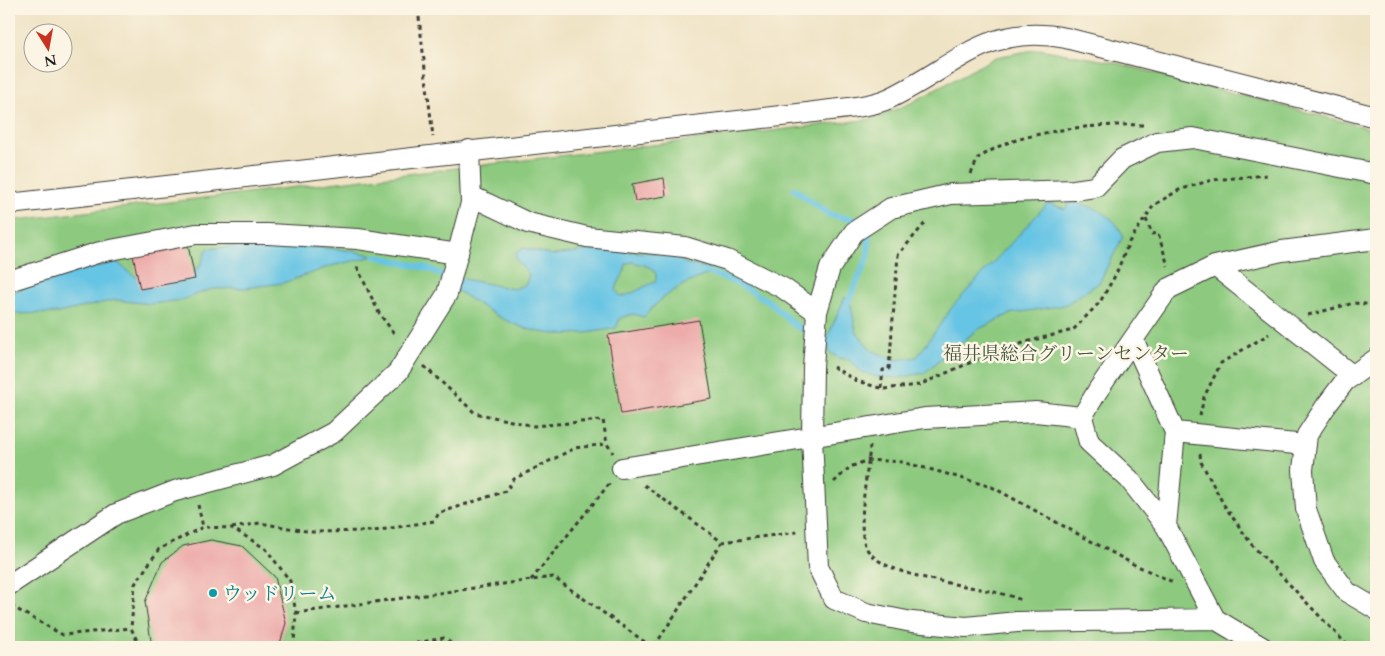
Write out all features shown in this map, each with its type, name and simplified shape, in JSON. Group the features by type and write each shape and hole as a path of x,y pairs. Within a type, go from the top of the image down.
{"street":[{"path":"9,204 862,105 889,99 963,54 995,40 1018,34 1042,33 1376,117"},
{"path":"1215,619 1042,622 966,627 912,622 866,612 834,599 818,567 812,437 817,312 830,268 854,232 891,208 951,194 1074,190 1095,187 1122,159 1157,142 1193,138 1376,174"},
{"path":"9,585 30,573 116,514 174,491 273,465 334,432 398,372 447,294 472,203 469,150"},
{"path":"471,196 536,225 587,237 684,246 727,260 783,288 817,312"},
{"path":"9,281 100,252 196,234 268,234 358,239 458,254"},
{"path":"1262,647 1215,619 1166,526 1129,479 1089,442 1082,417 1168,289 1215,266 1282,251 1356,240 1376,239"},
{"path":"1215,266 1353,376"},
{"path":"1133,339 1175,432 1166,526"},
{"path":"1376,360 1345,382 1326,406 1307,435 1303,470 1306,509 1324,561 1347,592 1376,609"},
{"path":"622,468 925,418 1036,412 1082,417"},
{"path":"1175,432 1306,445"}],"path":[{"path":"418,9 435,154"},
{"path":"966,194 978,158 1012,141 1069,128 1102,124 1146,125"},
{"path":"814,354 857,381 881,388 919,385 976,360 1026,342 1072,330 1100,302 1116,274 1129,242 1154,205 1178,190 1212,180 1258,174 1277,176"},
{"path":"1146,218 1152,234 1158,233 1174,286"},
{"path":"881,388 883,370 889,369 898,255 928,219"},
{"path":"357,267 379,313 410,354 475,413 534,426 603,420 607,444 622,468 722,542 816,530"},
{"path":"872,427 863,517 865,546 880,564 914,575 1017,598 1035,606 1042,622"},
{"path":"140,647 131,628 135,584 159,549 203,527 232,528 260,524 312,532 374,531 434,521 438,513 506,491 514,479 575,448 607,444"},
{"path":"814,507 829,487 850,467 868,460 902,462 992,487 1133,564 1203,596"},
{"path":"531,580 622,468"},
{"path":"232,528 266,549 290,581 296,613 294,643 291,647"},
{"path":"296,613 552,577 653,647 722,542"},
{"path":"9,604 63,635 131,628"},
{"path":"393,647 444,638 456,647"},
{"path":"462,647 480,645 515,647"}],"green space":[{"name":"福井県総合グリーンセンター","path":"1039,49 1112,62 1376,130 1376,647 9,647 9,221 872,119 911,103 996,57"}],"water":[{"path":"1071,202 1102,212 1115,223 1123,237 1099,283 1065,305 1010,314 977,330 924,373 898,378 877,377 862,372 848,359 838,358 829,352 827,338 845,297 851,305 856,331 871,350 894,360 917,357 953,306 1048,203 1065,209"},
{"path":"234,246 323,248 375,256 331,266 283,283 245,288 212,289 181,300 151,304 115,300 58,313 9,314 9,293 81,270 117,262 131,274 150,284 192,275 201,264 207,249"},
{"path":"523,248 553,255 592,250 659,253 677,258 686,264 708,268 709,274 673,291 644,317 633,314 620,318 616,328 568,334 548,333 513,324 455,289 459,278 514,289 526,284 529,274 518,263 515,254","holes":["632,262 653,270 656,277 655,282 621,297 616,290 618,283 626,264"]}],"building":[{"path":"664,178 666,196 635,201 632,184"},
{"path":"188,245 195,279 140,289 133,255"},
{"path":"699,320 712,399 621,414 608,335"},
{"name":"ウッドリーム","path":"211,540 242,546 275,577 286,623 279,647 152,647 145,602 162,562 183,546"}],"waterway":[{"path":"794,189 830,215 858,220 869,234 868,257 848,302"},
{"path":"375,256 430,269 448,278"},
{"path":"708,272 737,283 768,301 796,326 828,342"}],"place":[{"name":"ウッドリーム","path":"213,593"}]}
